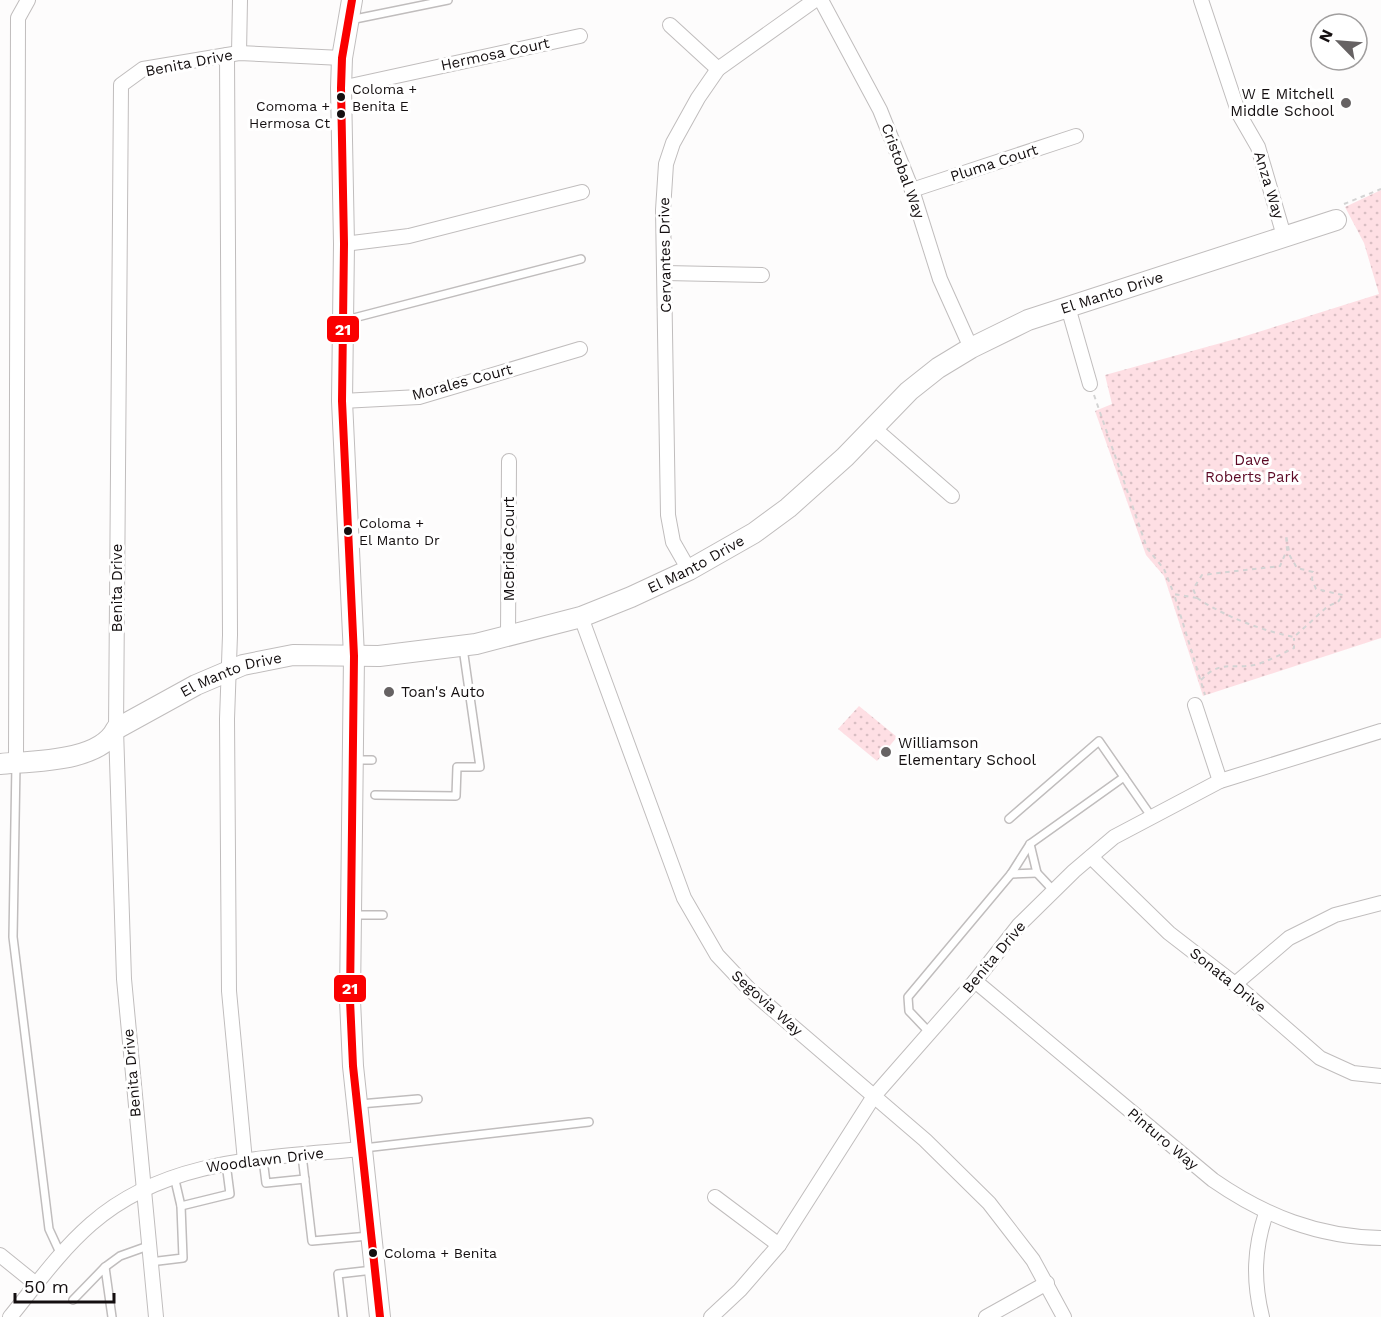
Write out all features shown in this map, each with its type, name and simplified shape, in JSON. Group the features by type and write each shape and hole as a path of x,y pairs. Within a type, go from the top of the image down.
{"street":[{"path":"8,763 18,18 28,0"},
{"path":"240,0 233,54 230,670 227,719 229,991 245,1161"},
{"path":"352,0 342,58 341,88 344,244 342,401 354,656 350,1000 357,1104 380,1317"},
{"name":"Cervantes Drive","path":"689,570 673,542 668,515 663,210 666,164 674,143 698,98 718,69 815,0"},
{"name":"Cristobal Way","path":"821,0 880,110 912,190 940,279 970,348"},
{"name":"Anza Way","path":"1200,0 1239,114 1258,147 1284,236"},
{"path":"670,25 718,69"},
{"name":"Hermosa Court","path":"341,88 580,36"},
{"name":"Benita Drive","path":"156,1317 124,979 116,729 121,85 142,69 233,54 342,58"},
{"name":"Pluma Court","path":"912,190 1076,136"},
{"path":"344,244 409,236 582,192"},
{"name":"El Manto Drive","path":"8,763 71,756 91,750 111,740 116,729 230,670 293,655 379,656 463,646 508,637 581,617 689,570 729,549 771,521 875,429 909,392 938,368 970,348 1028,320 1284,236 1340,212"},
{"path":"665,273 762,275"},
{"path":"1068,307 1090,384"},
{"name":"Morales Court","path":"342,401 419,397 580,349"},
{"path":"875,429 952,496"},
{"name":"McBride Court","path":"508,637 509,461"},
{"name":"Segovia Way","path":"581,617 677,880 696,923 717,955 749,989 957,1170 989,1203 1033,1260 1064,1317"},
{"path":"1200,700 1220,781"},
{"name":"Benita Drive","path":"711,1317 740,1290 778,1245 874,1096 975,981 1019,925 1053,890 1114,837 1220,781 1381,731"},
{"name":"Sonata Drive","path":"1091,857 1169,933 1235,984 1320,1058 1353,1073 1381,1077"},
{"path":"1235,984 1289,938 1335,915 1381,903"},
{"name":"Pinturo Way","path":"975,981 1213,1180 1266,1213 1323,1232 1381,1238"},
{"name":"Woodlawn Drive","path":"10,1317 61,1255 91,1224 143,1189 174,1176 226,1163 362,1149"},
{"path":"715,1197 778,1245"},
{"path":"1262,1317 1255,1278 1255,1257 1266,1213"},
{"path":"0,1255 36,1284"},
{"path":"986,1317 1047,1283"}],"lane":[{"path":"348,20 448,0"},
{"path":"344,321 581,260"},
{"path":"375,795 456,796 458,767 480,767 463,646"},
{"path":"1009,819 1099,741 1151,816"},
{"path":"352,760 372,760"},
{"path":"8,763 13,937 49,1229 61,1255"},
{"path":"929,1032 909,1011 908,997 1011,874 1030,844 1124,777"},
{"path":"1030,844 1037,873 1053,890"},
{"path":"1011,874 1037,873"},
{"path":"350,915 383,915"},
{"path":"357,1104 418,1099"},
{"path":"362,1149 589,1122"},
{"path":"302,1155 312,1241 371,1236"},
{"path":"263,1159 266,1183 305,1179"},
{"path":"181,1206 230,1194 226,1163"},
{"path":"150,1262 183,1258 181,1206 174,1176"},
{"path":"73,1300 105,1267 120,1256 148,1246"},
{"path":"105,1267 112,1317"},
{"path":"343,1317 338,1274 375,1270"}],"path":[{"path":"1340,212 1381,189"},
{"path":"1090,384 1147,548 1164,569 1174,594 1201,680 1200,700"},
{"path":"1197,598 1193,589 1202,575 1280,566 1287,550 1286,535 1290,556 1297,568 1313,572 1312,579 1316,589 1342,596 1294,638 1294,648 1253,665 1215,667 1201,680"},
{"path":"1174,594 1197,598 1218,612 1270,633 1294,638"}],"green space":[{"name":"Dave Roberts Park","path":"1381,190 1381,638 1203,696 1164,576 1146,555 1095,411 1112,404 1105,375 1239,338 1379,294 1364,243 1345,207"},
{"path":"859,706 897,737 877,761 838,729"}],"transit line":[{"name":"21","path":"352,0 342,58 341,88 344,244 342,401 354,656 350,1000 353,1066 380,1317"}],"place":[{"name":"Coloma + Benita E","path":"341,97"},
{"name":"W E Mitchell Middle School","path":"1346,103"},
{"name":"Comoma + Hermosa Ct","path":"341,114"},
{"name":"Coloma + El Manto Dr","path":"348,531"},
{"name":"Toan's Auto","path":"389,692"},
{"name":"Williamson Elementary School","path":"886,752"},
{"name":"Coloma + Benita","path":"373,1253"}]}
